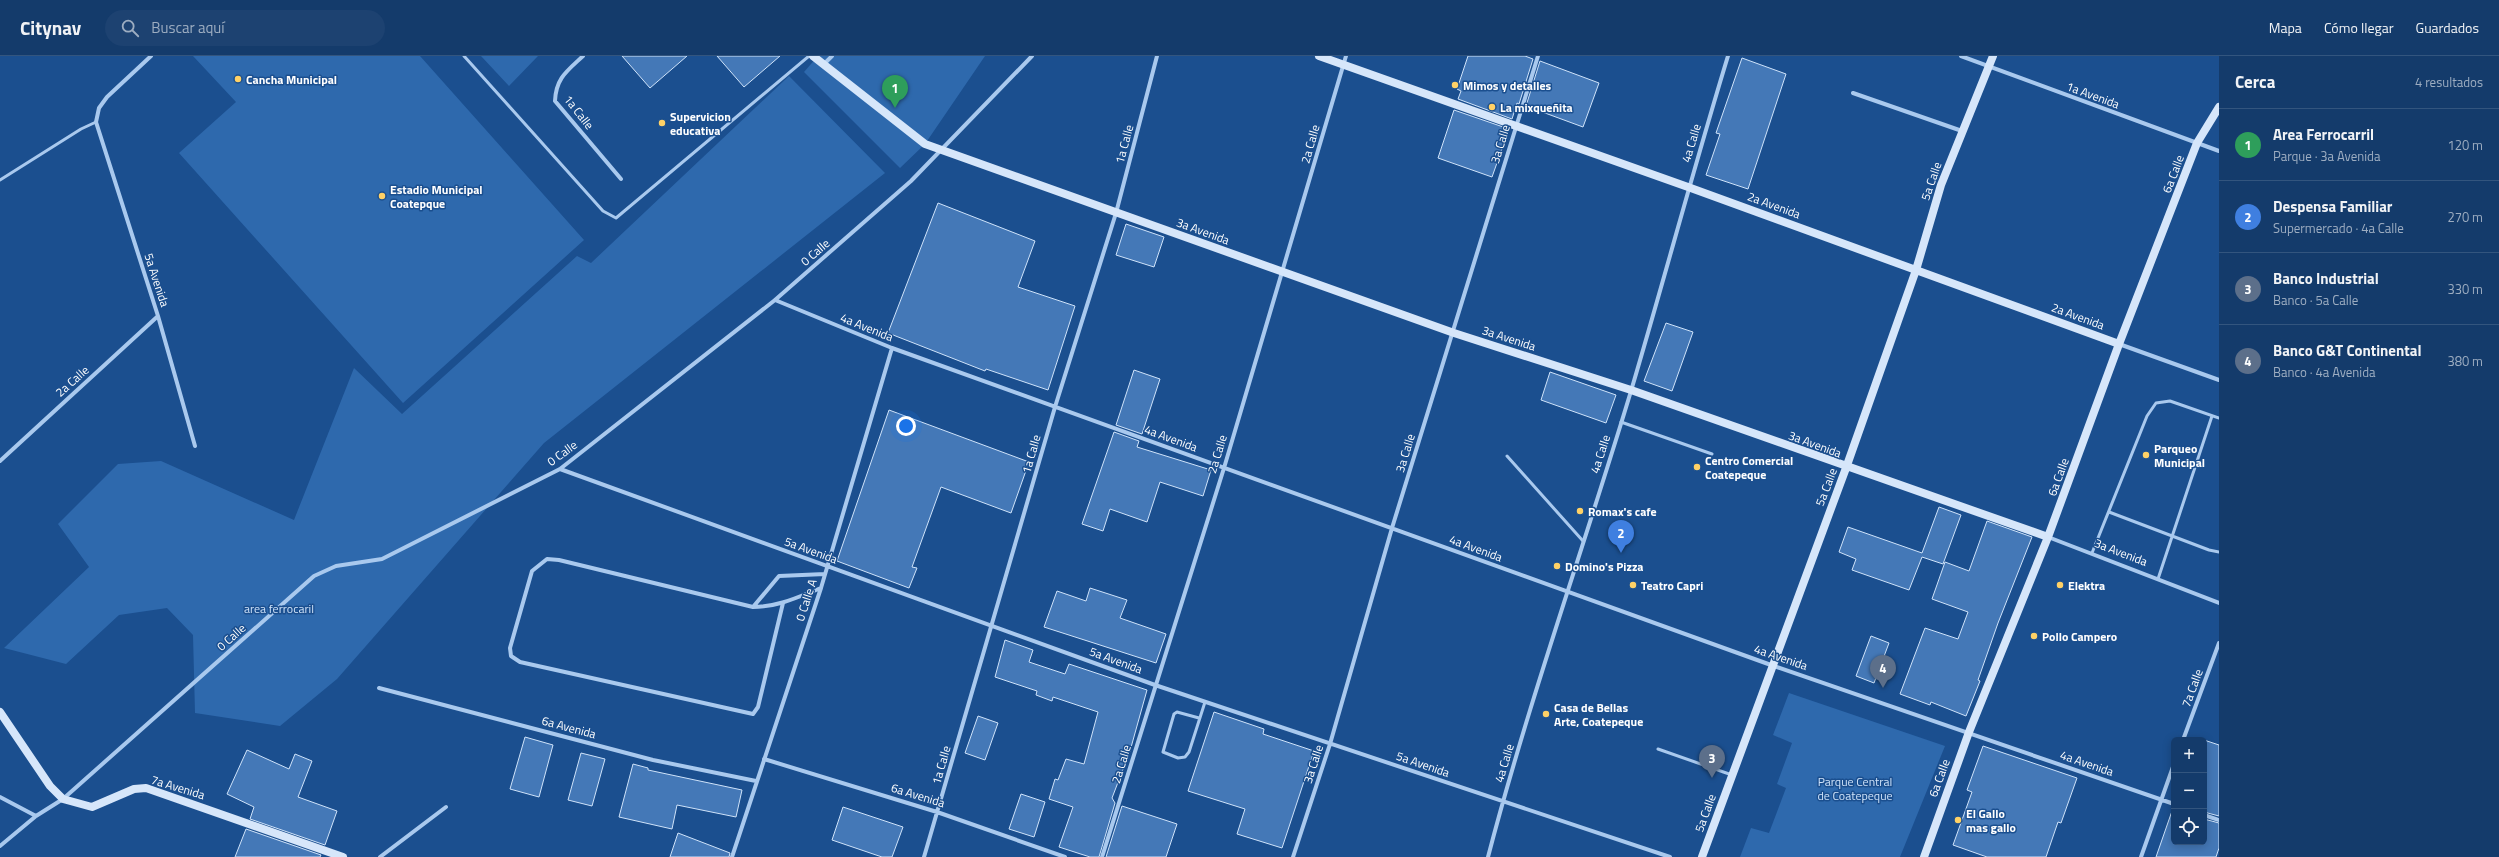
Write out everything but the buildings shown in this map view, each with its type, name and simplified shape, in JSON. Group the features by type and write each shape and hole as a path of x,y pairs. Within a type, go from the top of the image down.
{"main road":[{"name":"3a Avenida","path":"813,56 925,144 942,151 1454,333 1631,390 1846,468 2048,537"},
{"name":"2a Avenida","path":"1319,56 1688,187 2119,344"},
{"name":"5a Calle","path":"1702,857 1771,665 1846,468 1916,270 1941,185 1993,56"},
{"name":"6a Calle","path":"1924,857 1969,732 2048,537 2119,344 2197,143 2219,107"},
{"path":"0,712 50,786 64,800"},
{"name":"7a Avenida","path":"64,800 92,807 134,789 146,788 210,809 343,857"}],"street":[{"path":"96,122 99,108 107,96 151,56"},
{"name":"1a Calle","path":"583,56 564,74 556,87 555,101 621,179"},
{"path":"824,65 832,56"},
{"name":"0 Calle","path":"0,846 36,816 64,800 314,576 336,566 382,559 560,469 774,300 942,151 1032,56"},
{"name":"1a Calle","path":"924,857 1055,407 1116,213 1157,56"},
{"name":"2a Calle","path":"1102,857 1224,468 1346,56"},
{"name":"3a Calle","path":"1293,857 1330,744 1392,528 1454,333 1538,56"},
{"name":"4a Calle","path":"1488,857 1566,591 1631,390 1688,187 1728,56"},
{"name":"1a Avenida","path":"1961,56 1988,68 2219,151"},
{"path":"1853,93 1963,131"},
{"name":"5a Avenida","path":"96,122 158,316 195,446"},
{"name":"4a Avenida","path":"774,300 892,348 1771,665 2171,803"},
{"name":"2a Calle","path":"0,461 158,316"},
{"name":"2a Avenida","path":"2119,344 2219,380"},
{"name":"0 Calle A","path":"732,857 821,588 892,348"},
{"name":"5a Avenida","path":"560,469 827,567 992,624 1155,685 1670,857"},
{"name":"3a Avenida","path":"2048,537 2219,603"},
{"path":"783,603 758,707 753,714 520,662 511,656 510,648 532,571 547,560 559,560 753,607 768,607 783,603 821,588"},
{"path":"753,607 779,576 825,574"},
{"name":"7a Calle","path":"2184,737 2219,642"},
{"name":"6a Avenida","path":"379,688 646,758 756,781"},
{"name":"6a Avenida","path":"764,759 937,812 1065,857"},
{"path":"2141,857 2171,772"},
{"path":"0,797 36,816"},
{"path":"380,857 446,807"},
{"path":"2207,816 2219,820"}],"lane":[{"path":"464,56 603,211 616,218 809,56"},
{"path":"0,180 81,129 96,122"},
{"path":"2092,553 2146,416 2156,404 2170,401 2219,418"},
{"path":"2158,579 2212,416"},
{"path":"1621,422 1712,454"},
{"path":"1507,456 1583,541"},
{"path":"2109,512 2219,552"},
{"path":"1199,718 1177,712 1174,714 1163,752 1178,758 1185,757 1189,752 1205,702"},
{"path":"1658,749 1732,775"}],"green space":[{"name":"Estadio Municipal Coatepque","path":"193,56 420,56 584,240 403,403 179,153 236,102"},
{"path":"481,56 538,56 509,86"},
{"path":"818,56 985,56 925,144 900,168 804,72"},
{"name":"area ferrocaril","path":"789,76 885,173 544,443 337,679 280,726 195,713 193,635 167,608 119,615 66,664 4,648 89,567 58,524 118,464 161,461 294,520 354,368 402,414 577,256 591,263"},
{"name":"Parque Central de Coatepeque","path":"1789,693 1945,746 1900,857 1740,857 1751,828 1769,833 1786,788 1777,784 1792,743 1773,735"}],"place":[{"name":"Cancha Municipal","path":"238,79"},
{"name":"Mimos y detalles","path":"1455,85"},
{"name":"La mixqueñita","path":"1492,107"},
{"name":"Area Ferrocarril","path":"895,108"},
{"name":"Supervicion educativa","path":"662,123"},
{"name":"Estadio Municipal Coatepque","path":"382,196"},
{"name":"Parqueo Municipal","path":"2146,455"},
{"name":"Centro Comercial Coatepeque","path":"1697,467"},
{"name":"Romax's cafe","path":"1580,511"},
{"name":"Despensa Familiar","path":"1621,553"},
{"name":"Domino's Pizza","path":"1557,566"},
{"name":"Teatro Capri","path":"1633,585"},
{"name":"Elektra","path":"2060,585"},
{"name":"Pollo Campero","path":"2034,636"},
{"name":"Banco G&T Continental","path":"1883,688"},
{"name":"Casa de Bellas Arte, Coatepeque","path":"1546,714"},
{"name":"Banco Industrial","path":"1712,778"},
{"name":"El Gallo mas gallo","path":"1958,820"}]}
